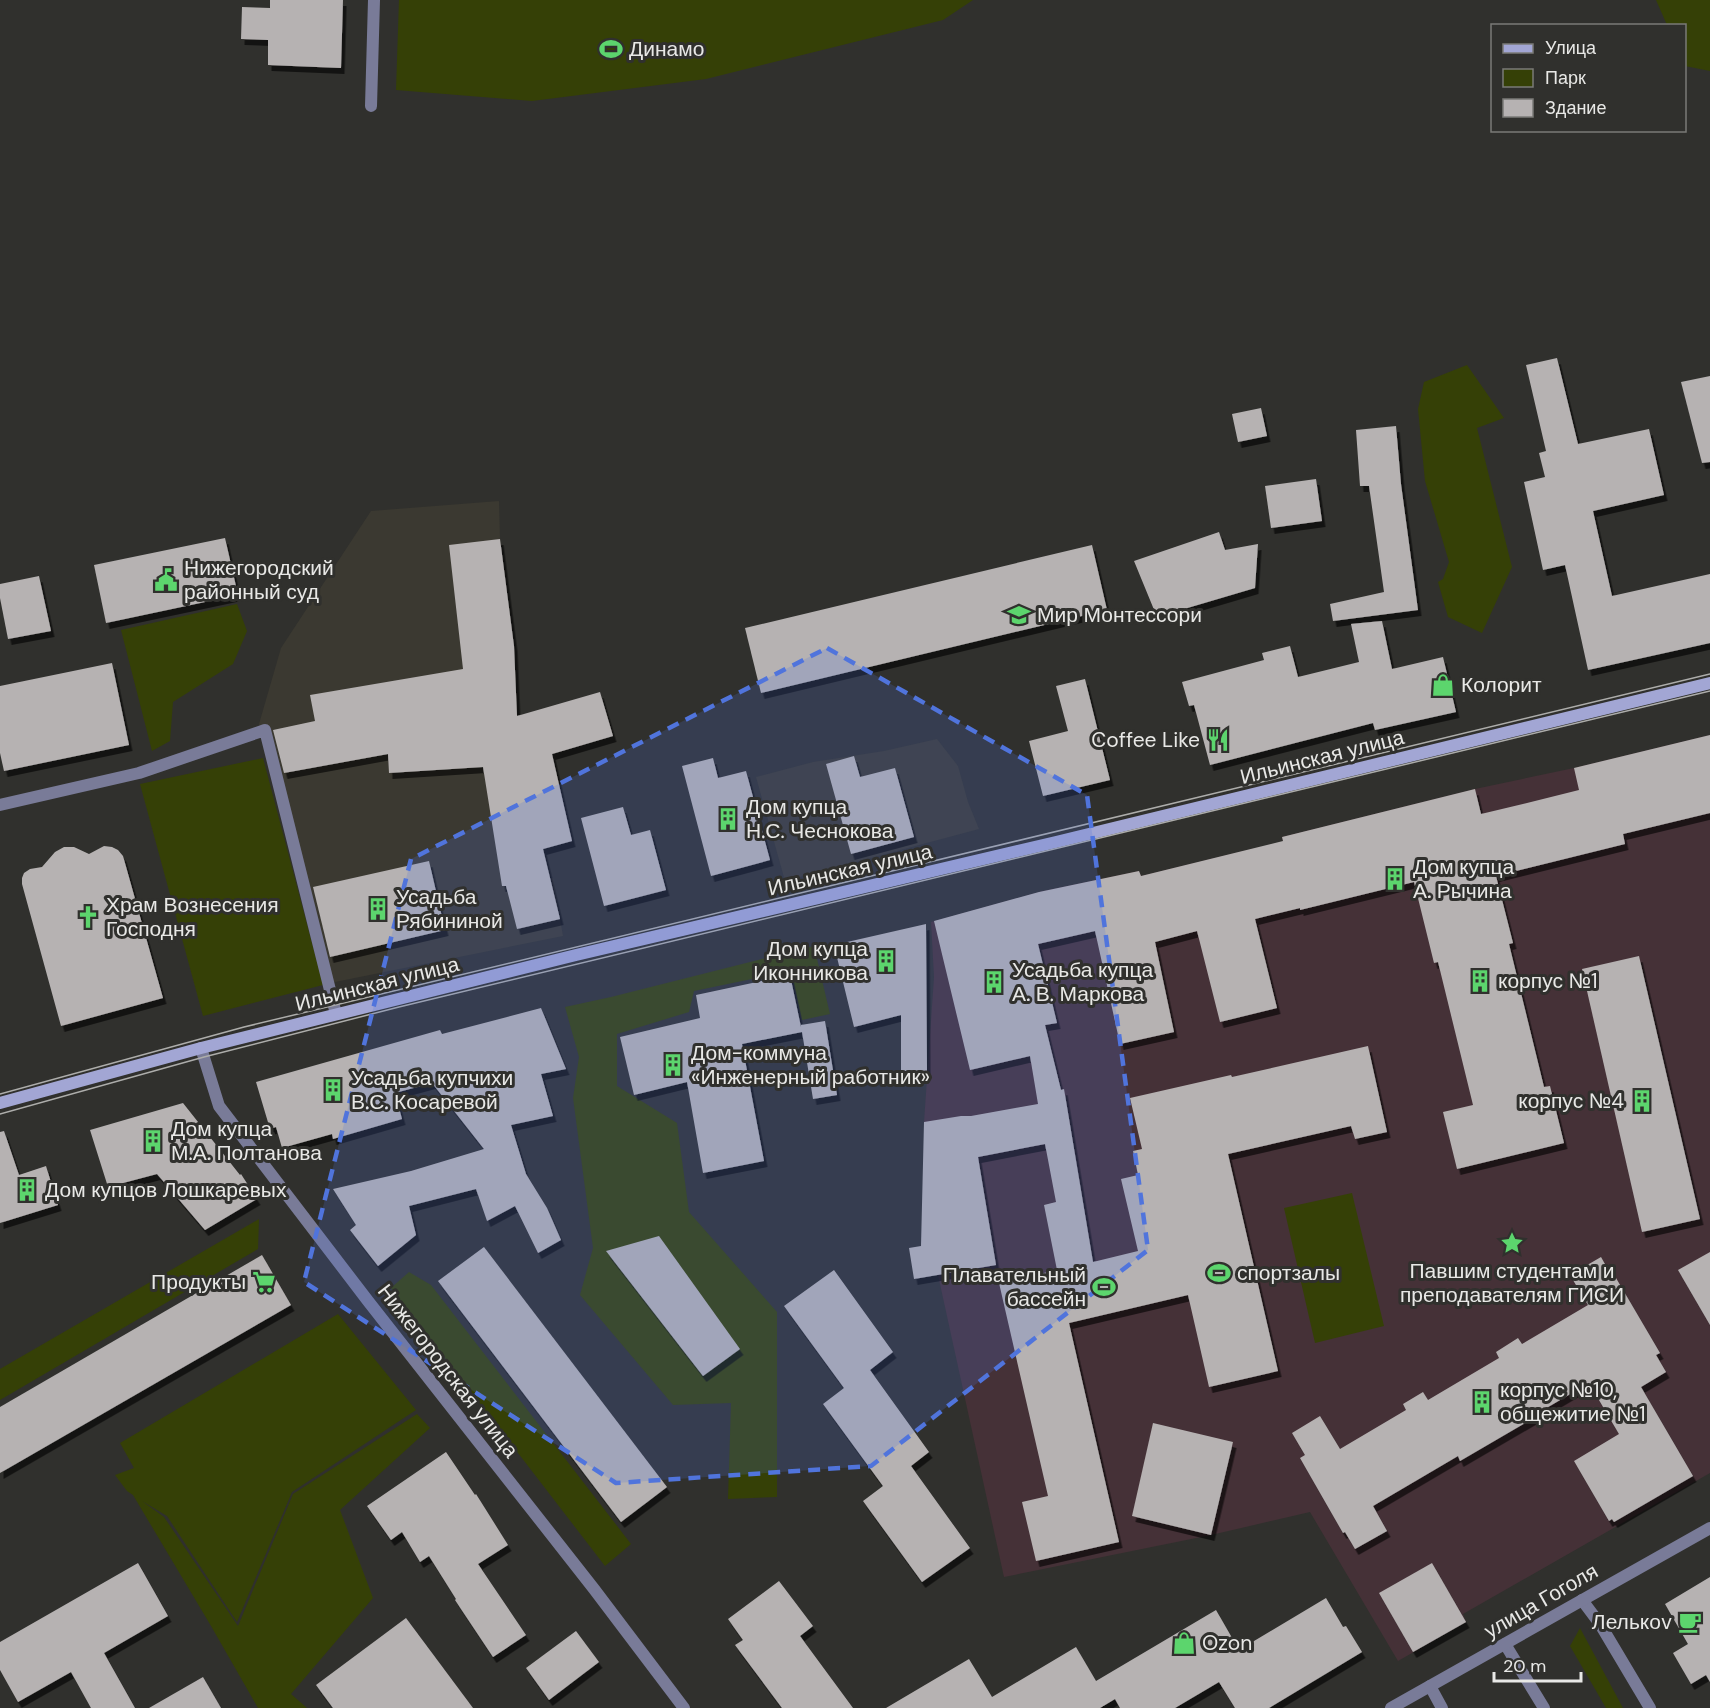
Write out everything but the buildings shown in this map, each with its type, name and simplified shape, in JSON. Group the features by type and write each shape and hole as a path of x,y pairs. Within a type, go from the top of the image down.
{"street":[{"path":"371,106 374,0"},
{"name":"Ильинская улица","path":"0,1103 201,1048 576,955 1710,683"},
{"path":"0,805 139,773 265,730 336,1014"},
{"name":"Нижегородская улица","path":"201,1048 219,1107 684,1708"},
{"name":"улица Гоголя","path":"1391,1708 1710,1528"},
{"path":"1582,1600 1600,1624 1650,1708"},
{"path":"1504,1644 1544,1708"},
{"path":"1430,1686 1442,1708"}],"highlighted area":[{"path":"827,648 1087,795 1148,1250 871,1466 616,1483 304,1282 411,859"}],"shaded area":[{"path":"499,501 500,539 514,650 517,711 543,880 553,878 563,936 325,984 259,724 281,648 371,511"},
{"path":"1710,735 1710,1473 1463,1614 1466,1622 1398,1661 1310,1512 1211,1535 1004,1577 938,1275 924,1122 934,977 931,922 1043,891 1139,871 1141,876 1260,847 1263,855 1285,850 1282,837 1475,789"},
{"path":"937,739 958,766 968,802 979,829 785,881 756,777 813,762 884,751"}],"green space":[{"name":"Динамо","path":"399,0 973,0 943,20 706,79 532,101 396,90"},
{"path":"1656,0 1710,0 1710,71 1686,66 1686,24 1667,24"},
{"path":"1467,365 1504,418 1477,428 1512,567 1482,633 1448,617 1438,582 1443,579 1449,562 1425,481 1418,409 1424,382"},
{"path":"237,604 247,631 233,664 173,702 170,741 152,751 121,630"},
{"path":"263,758 323,985 203,1016 140,784"},
{"path":"814,946 830,1014 802,1020 791,971 694,991 689,1012 617,1034 617,1086 677,1123 689,1212 777,1312 777,1497 728,1499 731,1403 673,1405 580,1295 593,1248 573,1098 579,1057 565,1007"},
{"path":"1352,1193 1384,1326 1315,1343 1284,1208"},
{"path":"259,1219 258,1249 0,1400 0,1369"},
{"path":"409,1272 431,1285 631,1544 605,1566 391,1288"},
{"path":"338,1314 416,1410 292,1492 237,1622 167,1516 142,1501 164,1517 238,1626 293,1494 417,1414 430,1428 340,1510 373,1598 291,1694 307,1708 258,1708 133,1495 115,1475 134,1468 120,1443"},
{"path":"1580,1628 1623,1708 1606,1708 1570,1646"}],"tram line":[{"path":"0,1094 244,1027 1710,674"},
{"path":"0,1114 204,1057 399,1007 1710,691"}],"place":[{"name":"Динамо","path":"611,49"},
{"name":"Нижегородский районный суд","path":"166,580"},
{"name":"Мир Монтессори","path":"1019,615"},
{"name":"Колорит","path":"1443,685"},
{"name":"Coffee Like","path":"1218,740"},
{"name":"Дом купца Н.С. Чеснокова","path":"728,819"},
{"name":"Дом купца А. Рычина","path":"1395,879"},
{"name":"Усадьба Рябининой","path":"378,909"},
{"name":"Храм Вознесения Господня","path":"88,917"},
{"name":"Дом купца Иконникова","path":"886,961"},
{"name":"корпус №1","path":"1480,981"},
{"name":"Усадьба купца А. В. Маркова","path":"994,982"},
{"name":"Дом-коммуна «Инженерный работник»","path":"673,1065"},
{"name":"Усадьба купчихи В.С. Косаревой","path":"333,1090"},
{"name":"корпус №4","path":"1642,1101"},
{"name":"Дом купца М.А. Полтанова","path":"153,1141"},
{"name":"Дом купцов Лошкаревых","path":"27,1190"},
{"name":"Павшим студентам и преподавателям ГИСИ","path":"1512,1243"},
{"name":"спортзалы","path":"1219,1273"},
{"name":"Продукты","path":"264,1282"},
{"name":"Плавательный бассейн","path":"1104,1287"},
{"name":"корпус №10, общежитие №1","path":"1482,1402"},
{"name":"Лелькоv","path":"1690,1622"},
{"name":"Ozon","path":"1184,1643"}]}
